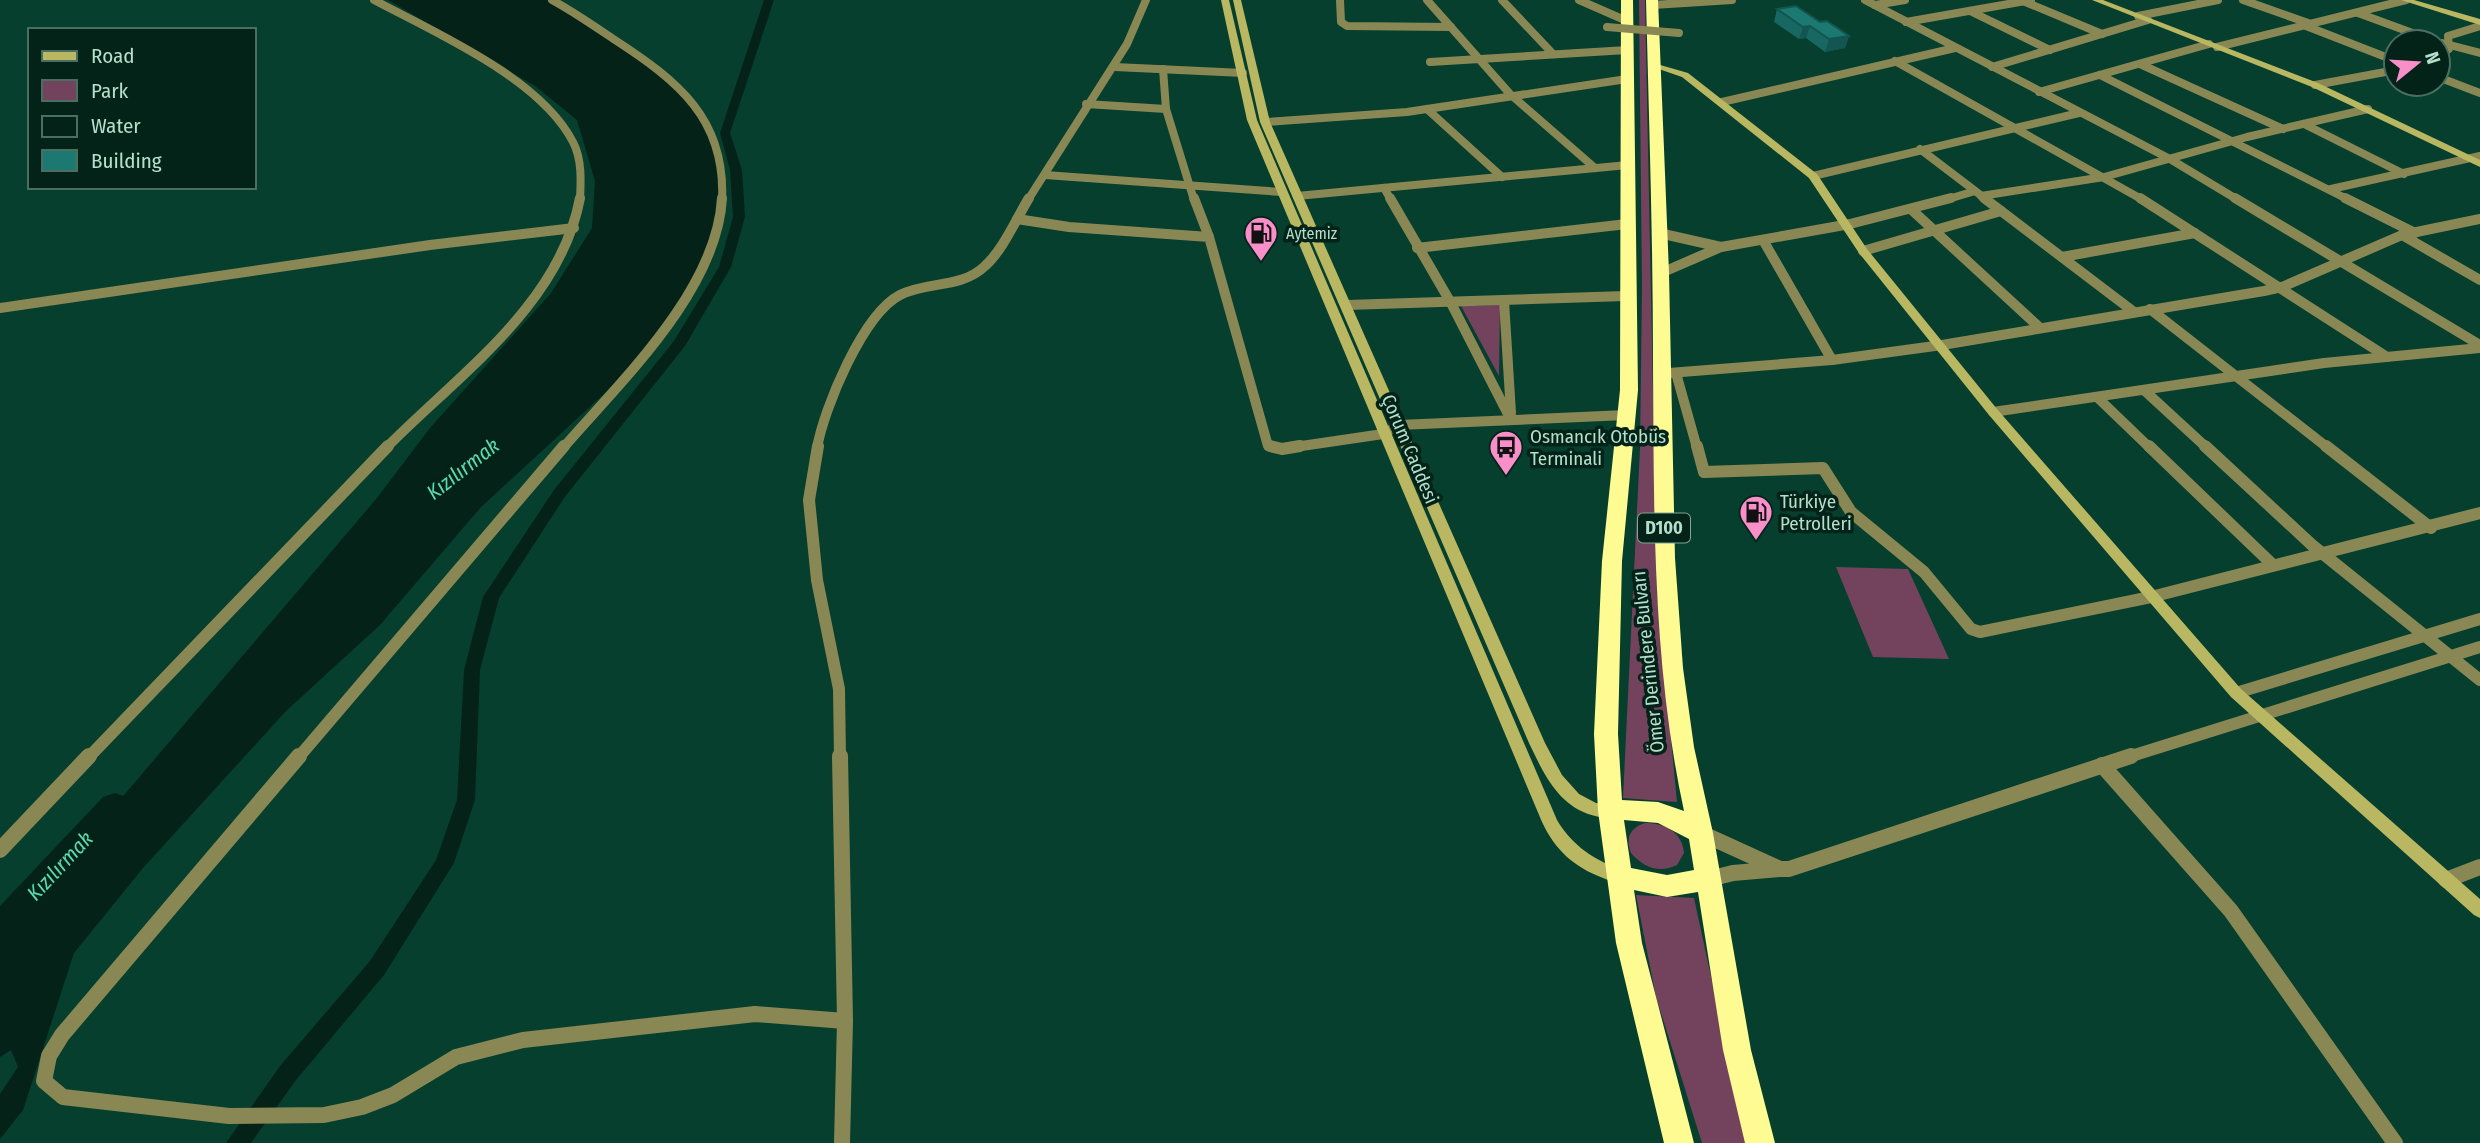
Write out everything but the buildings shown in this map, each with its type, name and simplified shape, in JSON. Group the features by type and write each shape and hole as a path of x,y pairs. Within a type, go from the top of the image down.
{"highway":[{"name":"Ömer Derindere Bulvarı","path":"1627,0 1617,24 1627,50 1626,296 1629,390 1609,623 1606,734 1610,811 1629,943 1653,1049 1679,1143"},
{"name":"Ömer Derindere Bulvarı","path":"1653,3 1659,233 1669,373 1665,558 1672,668 1682,747 1701,833 1737,1051 1759,1143"},
{"path":"1610,811 1656,810 1679,819 1701,833"},
{"path":"1618,876 1668,886 1709,879"}],"main road":[{"name":"Çorum Caddesi","path":"1225,0 1252,120 1382,433 1556,833 1579,859 1618,876"},
{"name":"Çorum Caddesi","path":"1237,0 1265,122 1548,766 1575,802 1594,810 1610,811"},
{"path":"2096,0 2315,85 2480,164"},
{"path":"2406,0 2480,24"},
{"path":"1653,64 1685,75 1813,176 1863,251 1942,345 1993,412 2236,693 2258,716 2480,910"}],"street":[{"path":"0,850 262,575 525,311 558,262 574,228 579,202 578,160 574,145 558,118 540,100 499,73 374,0"},
{"path":"552,0 656,67 676,84 704,117 717,150 722,183 717,225 701,270 671,320 651,345 72,1021 52,1049 43,1069 44,1081 63,1097 78,1100 229,1116 302,1117 362,1107 393,1095 456,1058 523,1040 740,1015 845,1021"},
{"path":"842,1143 845,1021 839,690 817,580 809,500 820,430 857,343 879,309 901,294 968,279 987,265 1045,175 1086,104 1115,67 1138,27 1146,0"},
{"path":"1340,0 1341,22 1347,26 1451,27"},
{"path":"1427,0 1510,94 1595,167"},
{"path":"1502,0 1553,54"},
{"path":"1579,0 1617,24 1679,33"},
{"path":"1653,3 1732,0"},
{"path":"1865,0 2169,159 2480,346"},
{"path":"1875,5 1905,0"},
{"path":"1992,67 2102,34 2143,18 2218,0"},
{"path":"2243,0 2382,55"},
{"path":"2039,92 2140,64 2406,0"},
{"path":"1906,22 2027,1 2102,34"},
{"path":"1970,11 2050,50"},
{"path":"2358,13 2399,28"},
{"path":"2452,34 2480,24"},
{"path":"2452,46 2480,52"},
{"path":"1722,102 1955,48"},
{"path":"1430,62 1627,50"},
{"path":"1895,61 2104,177 2387,357"},
{"path":"2140,64 2283,129"},
{"path":"1115,67 1242,74"},
{"path":"1163,69 1166,109 1188,184 1209,237 1268,446 1282,449 1382,433 1399,425 1626,415"},
{"path":"2315,85 2382,73"},
{"path":"2100,75 2415,233"},
{"path":"1265,122 1340,119 1427,109 1510,94 1627,79"},
{"path":"2452,82 2480,93"},
{"path":"1086,104 1166,109"},
{"path":"1427,109 1502,177"},
{"path":"1661,273 1721,247 1846,226 1978,193 2104,177 2234,141 2368,109"},
{"path":"1813,176 2078,113"},
{"path":"2304,124 2404,174"},
{"path":"1920,149 2134,312"},
{"path":"2331,189 2480,156"},
{"path":"1297,196 1628,164"},
{"path":"1045,175 1281,191"},
{"path":"1384,188 1416,248 1451,303 1511,420"},
{"path":"1913,211 2039,327"},
{"path":"1863,251 1937,232 2001,211"},
{"path":"1017,219 1069,227 1209,237"},
{"path":"2480,219 2402,235 2282,288 1942,345 1832,360 1669,373 1704,472 1823,468 1851,512 1924,572 1971,629 1980,632 2151,597 2431,528 2480,513"},
{"path":"1416,248 1627,223"},
{"path":"0,308 120,292 358,253 574,228"},
{"path":"1659,233 1721,247"},
{"path":"2062,257 2195,233"},
{"path":"2402,235 2480,280"},
{"path":"1763,240 1832,360"},
{"path":"1347,305 1626,296"},
{"path":"1504,302 1511,420"},
{"path":"2150,309 2240,376 2431,528"},
{"path":"1993,412 2240,376 2480,346"},
{"path":"2145,391 2323,555 2480,680"},
{"path":"2098,398 2273,565"},
{"path":"2236,693 2480,619"},
{"path":"1709,879 1733,873 1802,865 2102,765 2480,647"},
{"path":"2102,765 2231,911 2395,1143"},
{"path":"1701,833 1780,869"},
{"path":"2445,880 2480,867"}],"green space":[{"path":"1639,0 1645,0 1657,594 1677,802 1623,798 1640,449 1642,287"},
{"path":"1500,305 1499,376 1461,306"},
{"path":"1836,567 1908,569 1949,659 1873,657"},
{"path":"1645,823 1666,827 1680,839 1684,853 1677,865 1664,869 1652,868 1631,853 1630,834"},
{"path":"1636,895 1694,898 1747,1143 1702,1143 1656,997"}],"water":[{"path":"388,0 552,0 656,67 692,102 717,150 721,202 701,270 631,369 481,507 380,625 286,711 143,868 74,953 23,1110 0,1139 0,1094 18,1067 11,1050 0,1057 0,926 50,882 377,498 430,428 551,293 592,228 595,181 577,120 535,86"}],"waterway":[{"path":"237,1143 288,1073 377,968 444,863 466,800 472,670 491,597 559,494 680,343 725,267 739,217 736,170 725,133 769,0"},
{"name":"Kızılırmak","path":"0,930 115,807"}],"place":[{"name":"Aytemiz","path":"1261,263"},
{"name":"Osmancık Otobüs Terminali","path":"1506,477"},
{"name":"Türkiye Petrolleri","path":"1756,542"}]}
